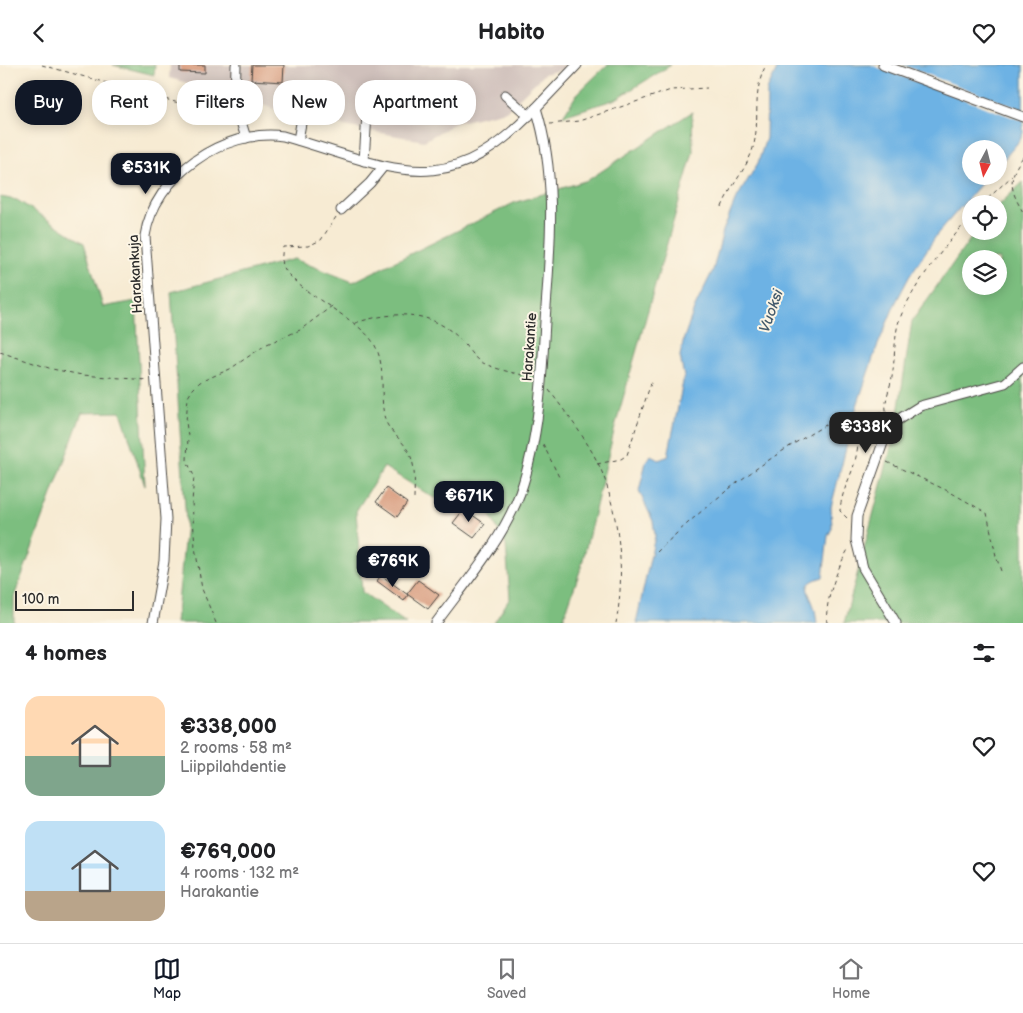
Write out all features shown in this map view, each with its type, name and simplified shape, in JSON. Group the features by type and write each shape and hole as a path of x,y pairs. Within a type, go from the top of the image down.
{"street":[{"path":"236,65 236,80"},
{"path":"536,108 577,65"},
{"path":"883,65 1023,117"},
{"path":"505,95 529,116"},
{"name":"Harakankuja","path":"153,623 164,561 166,519 146,256 148,218 157,199 188,167 205,155 246,138 269,134 298,140 383,167 413,172 436,171 456,165 495,146 536,108"},
{"name":"Harakantie","path":"436,623 499,535 519,494 528,465 541,380 551,237 551,187 546,147 536,108"},
{"path":"240,125 246,138"},
{"path":"298,140 301,125"},
{"path":"364,161 366,125"},
{"path":"341,210 370,183 383,167"},
{"path":"896,623 864,568 856,540 857,523 885,437 896,421 920,406 1005,383 1023,367"}],"path":[{"path":"42,65 177,102"},
{"path":"722,207 753,149 757,123 757,89 766,65"},
{"path":"541,125 579,121 671,90 707,88"},
{"path":"992,195 1013,175 1023,157"},
{"path":"1013,175 1012,194 1023,212"},
{"path":"341,210 321,240 308,247 283,247 283,266 293,281 355,323 371,340 380,361 384,415 387,426 408,449 413,461 414,501"},
{"path":"893,425 885,413 899,323 911,297 932,265 962,227"},
{"path":"216,623 202,589 196,554 192,502 194,476 187,461 188,436 186,422 188,397 192,389 200,382 230,369 267,344 300,330 332,306"},
{"path":"355,323 399,313 415,315 445,327 460,339 479,361 500,371 541,380 568,415 605,480 620,547 621,597 616,623"},
{"path":"0,352 52,369 82,375 134,381 155,380"},
{"path":"597,464 621,459 627,455 652,379"},
{"path":"657,552 686,524 736,482 810,433 850,412"},
{"path":"857,523 840,511 841,497 853,468 864,420 870,413 885,413"},
{"path":"542,443 559,477"},
{"path":"877,457 987,513 1001,571"},
{"path":"827,623 825,614 837,573 842,559 856,540"}],"shaded area":[{"path":"170,65 565,65 560,70 544,74 506,111 476,118 476,80 355,80 355,125 452,125 424,141 339,125 345,125 345,80 273,80 273,109 263,105 263,80 177,80 169,78"}],"green space":[{"path":"113,65 155,65 154,75"},
{"path":"607,65 671,65 616,99 563,116 577,94"},
{"path":"692,112 693,152 616,423 581,568 562,623 494,623 510,598 506,545 478,492 434,498 384,467 356,511 362,592 406,623 176,623 186,523 171,292 294,259 353,282 514,203 588,180"},
{"path":"1023,182 1023,623 844,623 895,433 912,321 962,251 962,295 1007,295 1007,250 962,250 970,240 1007,240 1007,197"},
{"path":"0,197 17,200 84,243 103,307 136,301 145,486 121,412 82,413 14,597 14,623 0,623"}],"water":[{"name":"Vuoksi","path":"779,65 1023,65 1023,133 1020,140 1008,154 1008,140 962,140 962,185 980,185 971,195 962,195 962,206 938,233 909,277 895,304 875,352 856,409 831,507 832,528 828,536 823,577 810,583 808,586 808,593 815,609 817,623 636,623 655,536 653,521 639,491 646,462 651,455 659,460 668,456 684,377 680,356 684,338 694,309 713,270 723,231 735,201 758,163 766,138 767,90"}],"pier":[{"path":"871,65 902,65 1023,110 1023,121"}],"building":[{"path":"180,65 205,65 205,73 180,72"},
{"path":"252,65 284,65 283,80 251,80"},
{"path":"386,488 407,503 397,517 376,502"},
{"path":"464,509 485,524 474,538 453,523"},
{"path":"381,575 408,595 404,601 377,581"},
{"path":"418,580 439,595 428,609 407,594"}]}
